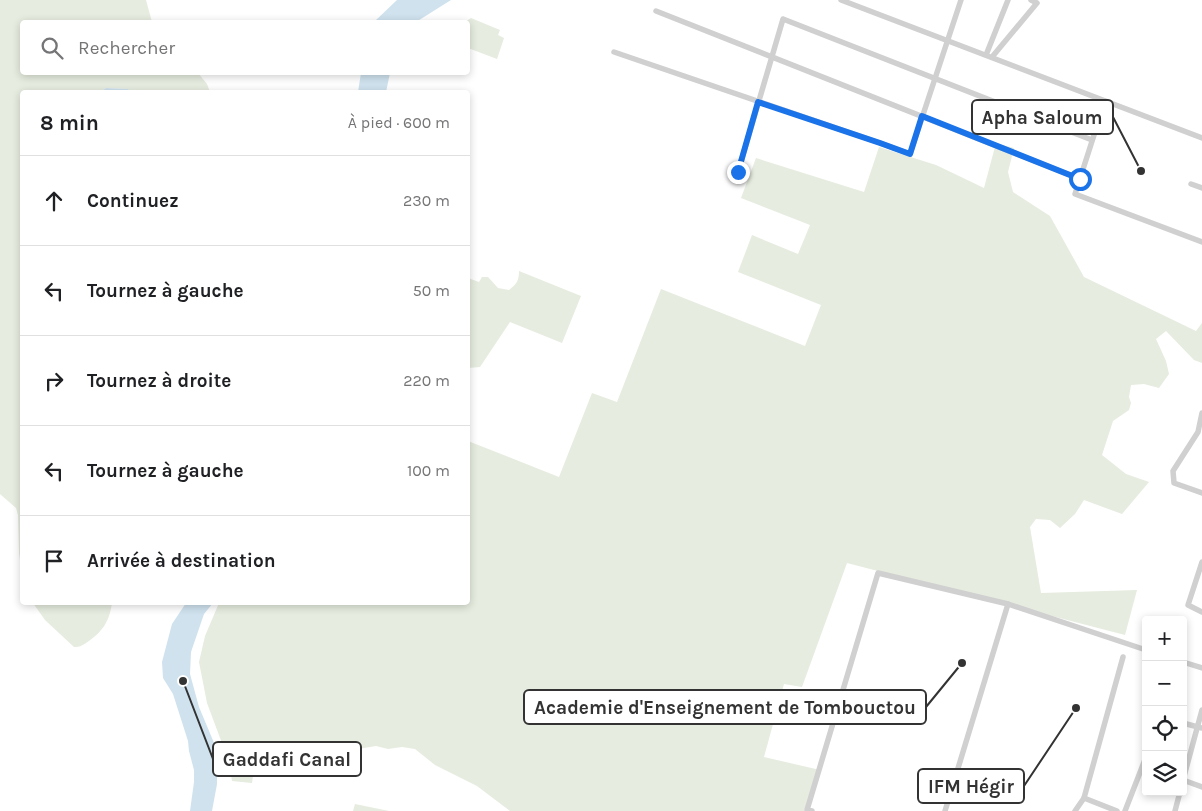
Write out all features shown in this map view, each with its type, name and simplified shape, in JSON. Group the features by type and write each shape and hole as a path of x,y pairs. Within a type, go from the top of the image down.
{"street":[{"path":"841,0 1202,138"},
{"path":"614,52 910,154 961,0"},
{"path":"989,56 1008,0"},
{"path":"989,56 1037,2 1031,0"},
{"path":"656,11 1080,179"},
{"path":"738,172 783,19 1092,140"},
{"path":"1105,101 1075,194 1202,242"},
{"path":"1191,184 1202,188"},
{"path":"1202,413 1200,432 1173,471 1174,484 1202,493"},
{"path":"1202,562 1188,605 1202,612"},
{"path":"812,811 807,810 878,573 1008,604 1142,649"},
{"path":"944,811 1008,604"},
{"path":"1075,811 1084,798 1123,657"},
{"path":"1187,663 1202,668"},
{"path":"1202,710 1200,728 1183,780 1202,787"},
{"path":"1187,724 1200,728"},
{"path":"1125,811 1142,771"},
{"path":"1175,811 1179,796"},
{"path":"1084,798 1117,811"}],"shaded area":[{"path":"0,0 146,0 151,20 20,20 20,75 200,75 209,90 129,90 106,88 103,90 20,90 20,560 16,508 0,494"},
{"path":"471,18 500,30 498,35 504,38 497,59 470,49 470,20 468,20"},
{"path":"996,143 1014,148 1008,172 1013,192 1050,216 1084,277 1196,331 1202,323 1202,363 1194,360 1166,331 1156,339 1166,361 1169,374 1159,388 1144,384 1131,385 1129,410 1113,421 1102,455 1126,474 1149,482 1122,514 1084,500 1075,514 1060,528 1050,520 1036,519 1030,527 1041,593 1137,590 1125,635 847,563 802,687 784,684 764,757 820,770 804,811 510,811 477,786 435,765 415,749 402,747 388,749 376,746 352,750 287,754 258,761 254,768 252,783 232,781 229,762 207,703 199,662 205,636 218,605 470,605 470,442 559,477 592,393 617,402 661,289 805,346 821,305 738,272 752,235 798,254 810,225 741,198 756,158 864,192 879,147 936,165 984,188"},
{"path":"519,271 581,296 562,343 510,322 480,367 470,368 470,279 479,282 482,277 488,277 498,288 509,290 514,286 519,277"},
{"path":"34,605 112,605 107,622 96,635 80,646 74,647 45,620"},
{"path":"355,804 389,811 353,811"}],"water":[{"path":"397,0 451,0 419,20 376,20"},
{"path":"361,75 390,75 386,90 358,90"},
{"path":"106,88 129,90 103,90"},
{"path":"185,605 211,605 204,614 191,652 190,674 199,707 217,750 217,784 212,811 190,811 194,770 188,741 173,694 163,678 162,662 172,624"}],"place":[{"name":"Apha Saloum","path":"1141,171"},
{"name":"Academie d'Enseignement de Tombouctou","path":"962,663"},
{"name":"Gaddafi Canal","path":"183,681"},
{"name":"IFM Hégir","path":"1076,708"}],"route":[{"path":"738,172 758,102 910,154 922,116 1080,179"}]}
